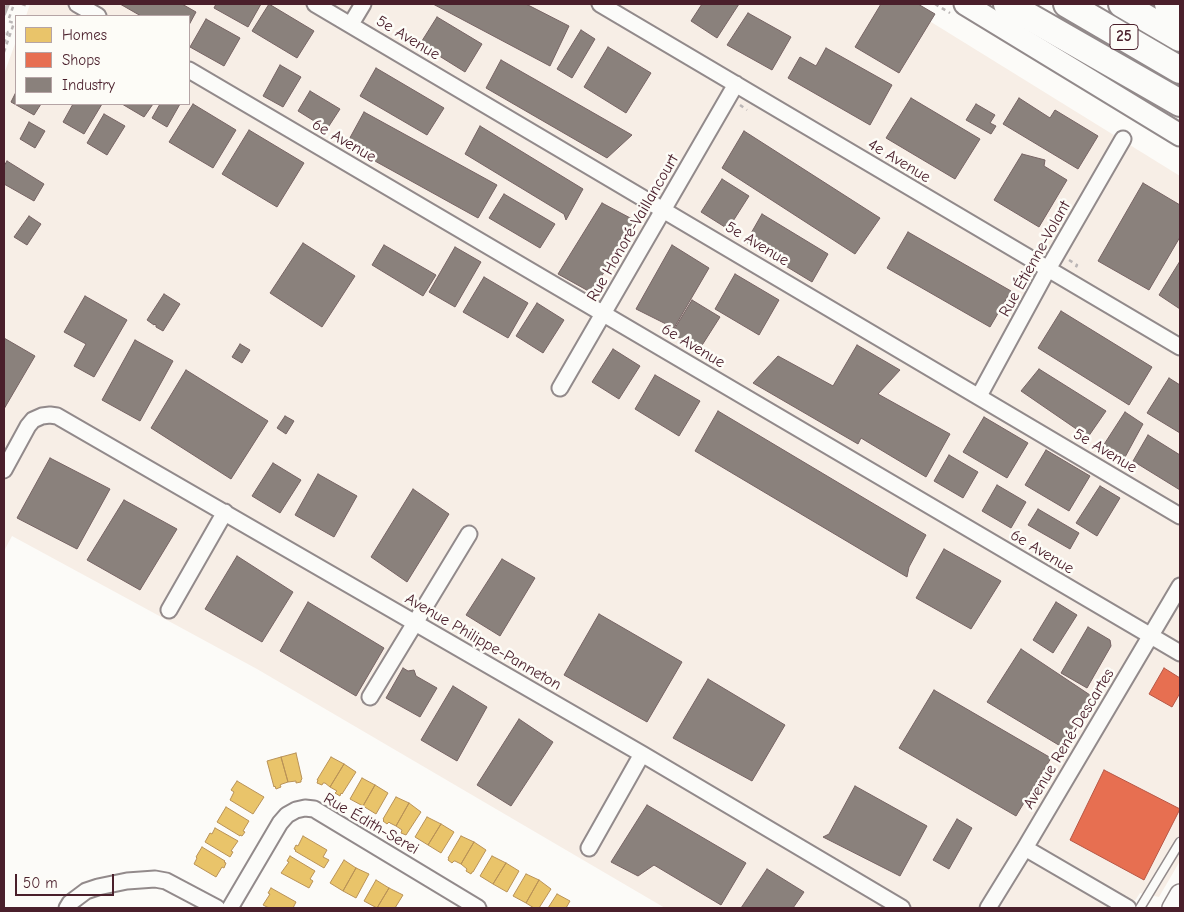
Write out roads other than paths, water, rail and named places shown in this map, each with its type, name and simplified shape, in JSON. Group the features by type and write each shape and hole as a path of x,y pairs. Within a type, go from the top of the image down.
{"highway":[{"path":"1007,4 1180,103"},
{"name":"25","path":"1067,4 1180,70"},
{"name":"25","path":"1122,4 1180,38"},
{"path":"1168,4 1180,13"}],"main road":[{"path":"965,4 1180,136"}],"street":[{"path":"77,4 96,15"},
{"name":"5e Avenue","path":"315,4 1180,516"},
{"path":"351,24 363,4"},
{"name":"4e Avenue","path":"600,4 1180,347"},
{"name":"6e Avenue","path":"190,71 1180,653"},
{"name":"Rue Honoré-Vaillancourt","path":"560,388 736,84"},
{"name":"Rue Étienne-Volant","path":"978,396 1123,139"},
{"name":"Avenue Philippe-Panneton","path":"4,470 33,420 42,416 58,416 642,754 902,908"},
{"path":"169,610 225,512"},
{"path":"370,697 469,534"},
{"name":"Avenue René-Descartes","path":"988,908 1180,586"},
{"path":"589,848 642,754"},
{"name":"Rue Édith-Serei","path":"230,908 280,823 287,815 305,808 314,809 478,908"},
{"path":"1025,848 1130,908"},
{"path":"67,908 70,903 86,891 98,887 127,881 155,879 166,881 217,908"},
{"path":"1172,908 1180,894"}],"lane":[{"path":"1130,908 1180,842"}],"railway":[{"path":"4,14 8,4"}]}
